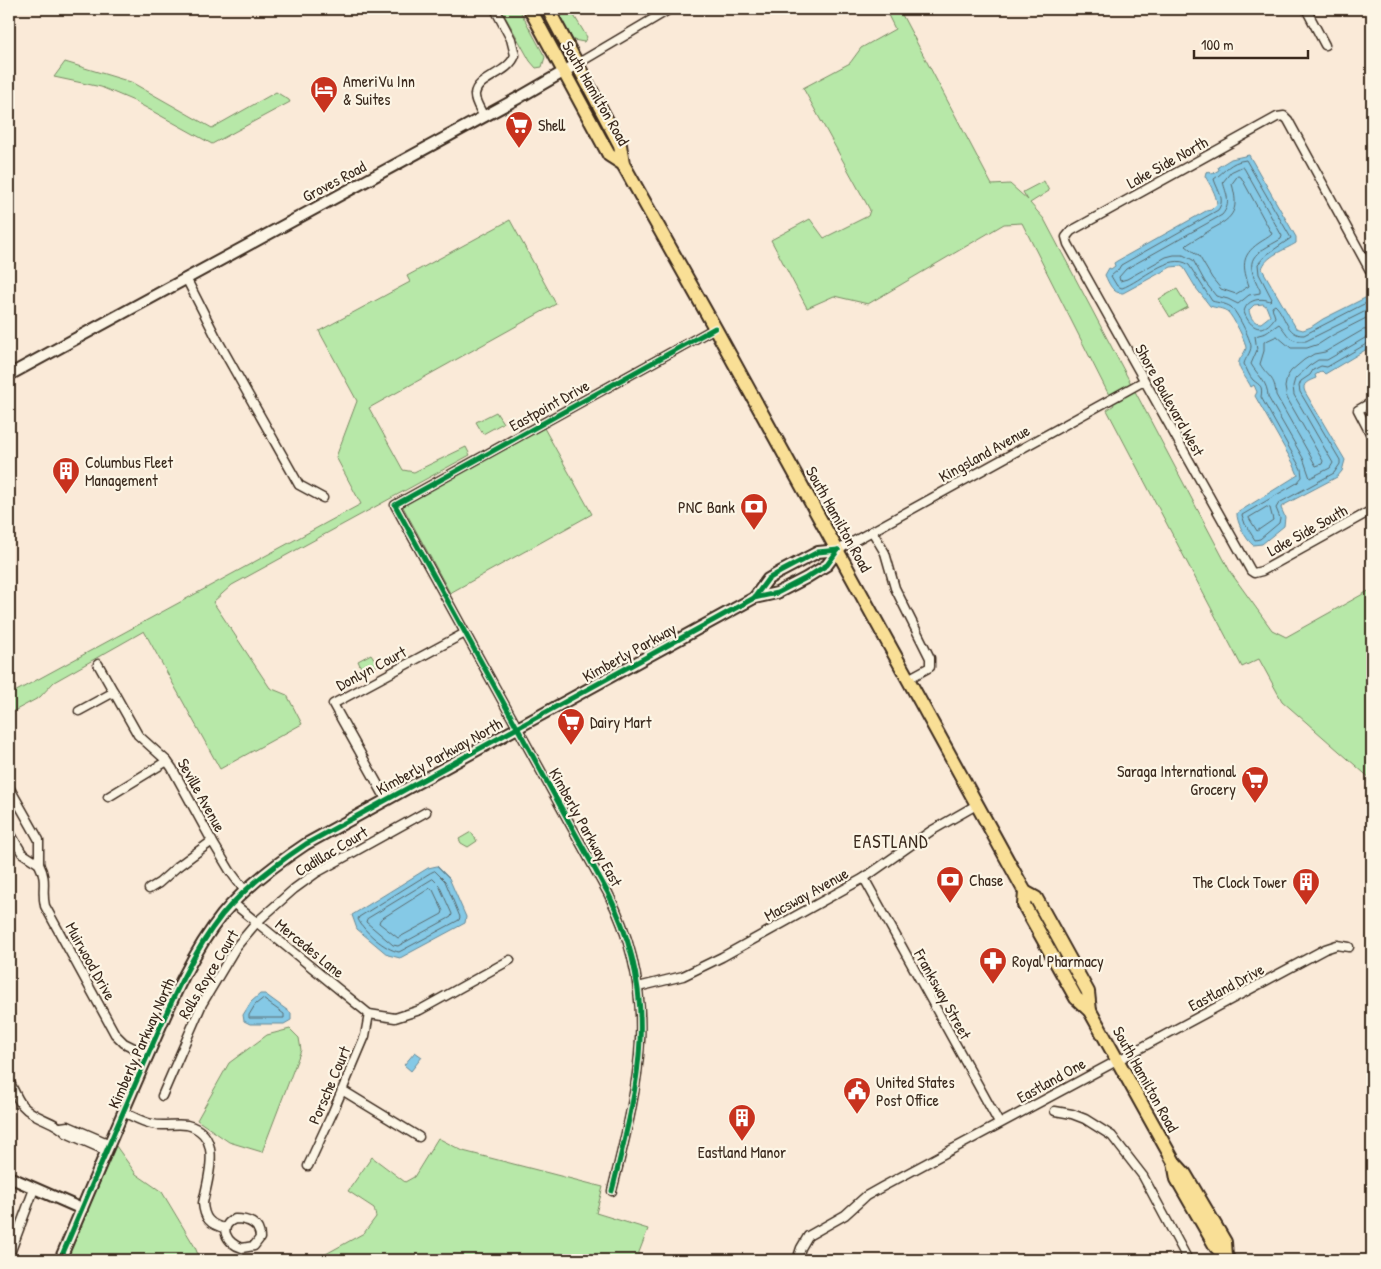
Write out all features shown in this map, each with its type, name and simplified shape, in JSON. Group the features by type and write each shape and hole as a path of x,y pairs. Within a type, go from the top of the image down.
{"main road":[{"name":"South Hamilton Road","path":"530,9 609,155 623,164"},
{"name":"South Hamilton Road","path":"548,9 620,145 623,164 838,550 1025,892 1036,898 1088,992 1090,1011 1174,1162 1185,1174 1225,1242 1227,1258"}],"street":[{"path":"484,117 476,98 476,90 481,83 510,65 515,55 511,39 495,9"},
{"name":"Groves Road","path":"9,375 484,117 670,9"},
{"path":"1306,9 1325,45"},
{"name":"Lake Side North","path":"1066,237 1071,231 1277,117 1284,116 1288,120 1372,274"},
{"name":"Shore Boulevard West","path":"1066,237 1068,244 1248,569 1254,573"},
{"path":"186,278 217,339 299,485 323,498"},
{"name":"Eastpoint Drive","path":"395,505 715,328"},
{"name":"Kingsland Avenue","path":"838,550 1144,381"},
{"path":"1372,402 1358,410 1372,436"},
{"name":"Kimberly Parkway East","path":"395,505 612,901 630,946 638,987 641,1019 640,1051 632,1109 612,1191"},
{"name":"Lake Side South","path":"1254,573 1262,571 1372,510"},
{"path":"872,531 885,553 896,588 930,658 930,666 908,679"},
{"name":"Kimberly Parkway","path":"754,598 768,579 818,552 838,550"},
{"name":"Kimberly Parkway","path":"517,727 754,598 777,593 820,570 827,565 838,550"},
{"name":"Donlyn Court","path":"386,799 333,704 465,633"},
{"name":"Seville Avenue","path":"98,664 138,735 167,761 178,776 212,841 230,871 245,891"},
{"path":"79,711 114,692"},
{"name":"Kimberly Parkway North","path":"60,1260 175,993 201,946 222,915 245,891 278,862 386,799 517,727"},
{"path":"108,796 167,761"},
{"name":"Muirwood Drive","path":"9,787 39,840 38,864 45,879 43,897 45,906 116,1034 124,1043 148,1055"},
{"name":"Macsway Avenue","path":"638,987 664,982 692,973 864,878 931,831 978,804"},
{"name":"Cadillac Court","path":"257,922 294,889 316,873 426,812"},
{"path":"9,831 22,853 38,864"},
{"path":"149,889 212,841"},
{"name":"Franksway Street","path":"864,878 999,1123"},
{"name":"Mercedes Lane","path":"233,903 368,1014"},
{"name":"Rolls Royce Court","path":"162,1096 202,1004 236,947 257,922"},
{"name":"Eastland Drive","path":"1116,1060 1206,1014 1325,949 1337,945 1349,947"},
{"path":"368,1014 395,1018 420,1010 510,960"},
{"name":"Porsche Court","path":"308,1166 365,1036 368,1014"},
{"name":"Eastland One","path":"797,1260 807,1237 845,1215 866,1196 1116,1060"},
{"path":"9,1081 22,1106 36,1116 61,1128 66,1133 108,1147"},
{"path":"342,1090 419,1137"},
{"path":"1054,1111 1085,1118 1112,1136 1143,1176 1188,1260"},
{"path":"123,1112 149,1124 164,1126 186,1125 203,1135 211,1150 211,1159 203,1210 211,1224 225,1228"},
{"path":"9,1178 82,1209"},
{"path":"9,1256 34,1189"},
{"path":"235,1219 251,1221 257,1227 260,1238 251,1248 238,1247 226,1236 225,1228 229,1222 235,1219"}],"green space":[{"path":"501,9 519,9 545,57 542,67 536,68 530,61"},
{"path":"556,9 570,9 587,37 584,42 573,40"},
{"path":"885,9 899,9 992,185 1010,184 1028,200 1023,192 1044,181 1049,191 1030,203 1044,219 1231,573 1272,630 1286,637 1372,589 1372,780 1282,701 1259,659 1242,667 1107,410 1114,405 1022,223 1004,224 868,304 834,296 807,308 771,240 810,219 824,238 868,216 870,210 803,88 850,63 861,48 895,29"},
{"path":"65,62 131,82 212,128 276,92 290,102 212,144 134,101 101,87 54,77"},
{"path":"510,220 556,304 369,408 403,470 414,472 466,447 470,455 232,585 213,602 270,688 287,695 302,724 220,769 144,631 54,682 40,697 14,711 9,711 9,695 361,504 336,457 357,401 319,331 410,282 407,276"},
{"path":"1177,289 1188,307 1170,317 1159,299"},
{"path":"496,412 503,423 483,434 476,422"},
{"path":"544,428 592,514 450,593 402,505"},
{"path":"371,654 378,665 363,672 358,661"},
{"path":"471,832 477,841 468,847 461,843 459,839"},
{"path":"290,1029 299,1038 301,1050 262,1152 229,1142 197,1120 229,1063 267,1035"},
{"path":"438,1138 463,1151 603,1187 596,1213 648,1229 636,1260 315,1260 364,1233 376,1217 374,1208 348,1191 372,1157 405,1182 414,1177"},
{"path":"116,1146 136,1174 162,1192 195,1247 200,1260 66,1259"},
{"path":"1372,1229 1372,1260 1365,1260"}],"water":[{"path":"1249,155 1296,237 1296,243 1267,260 1262,269 1296,328 1303,330 1311,327 1367,297 1372,298 1372,346 1325,374 1322,371 1315,375 1316,378 1304,386 1305,392 1345,460 1342,471 1337,477 1282,506 1285,517 1284,526 1262,544 1253,545 1242,530 1237,513 1298,475 1255,396 1257,392 1254,385 1251,387 1240,369 1239,361 1246,348 1236,324 1226,311 1210,306 1181,266 1171,267 1123,293 1114,290 1105,275 1109,268 1111,269 1115,266 1114,263 1117,261 1206,211 1211,210 1217,204 1214,193 1205,176 1206,172 1210,171 1212,174 1219,170 1218,167 1231,159","holes":["1263,304 1266,306 1270,316 1261,323 1254,321 1249,310 1254,305"]},
{"path":"437,866 449,878 466,917 465,923 400,958 388,955 357,929 352,915 428,868"},
{"path":"260,994 265,994 291,1013 291,1020 284,1024 250,1024 244,1021 243,1015 251,1002"},
{"path":"415,1052 422,1057 411,1071 404,1065"}],"cycle path":[{"path":"612,1191 637,1077 640,1041 640,1005 635,969 624,932 608,893 395,505 715,328"},
{"path":"754,598 768,579 780,572 818,552 838,550"},
{"path":"60,1260 180,983 210,931 231,905 251,886 272,868 306,844 754,598 777,593 806,578 827,565 838,550"}],"place":[{"name":"AmeriVu Inn & Suites","path":"324,114"},
{"name":"Shell","path":"519,149"},
{"name":"Columbus Fleet Management","path":"66,495"},
{"name":"PNC Bank","path":"754,531"},
{"name":"Dairy Mart","path":"571,746"},
{"name":"Saraga International Grocery","path":"1255,804"},
{"name":"Chase","path":"950,904"},
{"name":"The Clock Tower","path":"1306,906"},
{"name":"Royal Pharmacy","path":"993,985"},
{"name":"United States Post Office","path":"857,1115"},
{"name":"Eastland Manor","path":"742,1142"}],"district":[{"name":"EASTLAND","path":"891,841"}]}
